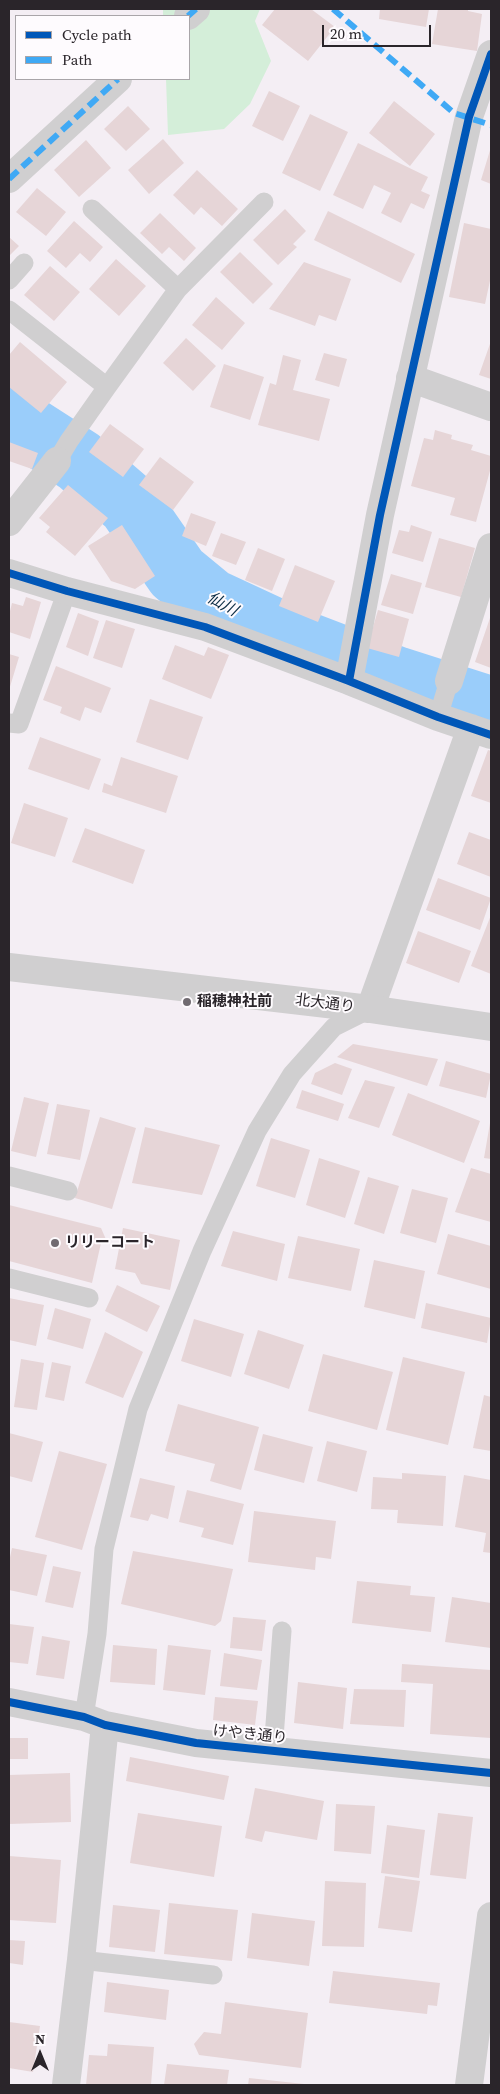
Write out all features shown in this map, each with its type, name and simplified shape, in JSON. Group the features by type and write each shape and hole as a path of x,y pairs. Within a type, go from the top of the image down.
{"street":[{"path":"349,681 380,515 469,117 491,54"},
{"path":"9,179 117,80"},
{"path":"410,378 491,407"},
{"path":"9,522 63,451"},
{"path":"450,681 491,547"},
{"path":"9,573 67,591 205,627 349,681 439,712 481,732 370,1009"},
{"name":"北大通り","path":"9,967 370,1009 491,1027"},
{"name":"けやき通り","path":"9,1702 196,1743 491,1773"},
{"path":"66,2085 81,1960 95,1721"},
{"path":"470,2085 491,1916"}],"lane":[{"path":"63,451 178,289 264,202"},
{"path":"92,209 178,289"},
{"path":"9,280 24,264"},
{"path":"9,310 107,387"},
{"path":"9,723 19,724 67,591"},
{"path":"439,712 450,681"},
{"path":"95,1721 97,1634 104,1549 138,1409 202,1251 257,1131 292,1074 334,1027 370,1009"},
{"path":"9,1176 68,1191"},
{"path":"9,1278 89,1298"},
{"path":"273,1751 282,1631"},
{"path":"81,1960 213,1975"}],"green space":[{"path":"163,9 260,9 255,21 271,61 250,104 224,129 168,135 166,80 190,80 190,15 163,15"}],"building":[{"path":"275,9 311,9 335,27 308,61 262,25"},
{"path":"380,9 429,9 426,27 379,19"},
{"path":"438,9 468,9 468,11 482,14 477,51 432,44"},
{"path":"269,91 300,106 283,141 252,126"},
{"path":"394,101 435,134 410,166 369,133"},
{"path":"128,106 150,129 126,151 104,129"},
{"path":"310,114 348,132 320,191 282,173"},
{"path":"163,139 184,163 149,194 128,170"},
{"path":"86,140 111,168 79,197 54,170"},
{"path":"358,143 428,177 421,191 430,195 424,209 411,203 401,223 381,213 391,193 374,185 363,209 333,195"},
{"path":"491,147 491,184 481,180"},
{"path":"197,170 238,209 222,226 201,207 194,215 173,195"},
{"path":"37,188 66,212 46,236 16,212"},
{"path":"285,209 306,231 293,244 297,247 278,265 253,240"},
{"path":"328,211 415,254 401,283 314,240"},
{"path":"160,213 196,248 184,261 169,247 162,254 140,233"},
{"path":"74,221 103,247 90,262 80,253 66,268 47,251"},
{"path":"464,223 491,229 491,276 485,304 449,297"},
{"path":"9,237 19,246 9,256"},
{"path":"240,252 273,284 253,304 220,272"},
{"path":"116,259 146,286 119,316 89,289"},
{"path":"304,262 351,279 336,321 319,315 315,326 269,309"},
{"path":"50,266 80,292 54,321 24,295"},
{"path":"216,297 245,323 222,350 192,325"},
{"path":"186,338 216,366 193,391 163,363"},
{"path":"491,341 491,379 479,375"},
{"path":"20,342 67,382 41,413 9,387 9,355"},
{"path":"324,353 347,359 339,387 315,380"},
{"path":"283,355 301,360 293,390 330,399 319,441 258,425 270,383 276,385"},
{"path":"224,364 264,377 250,420 210,407"},
{"path":"110,424 144,449 123,477 89,452"},
{"path":"435,430 452,435 451,439 473,445 471,450 491,456 491,467 476,522 450,515 455,498 411,486 424,438 433,440"},
{"path":"9,442 38,453 32,469 9,461"},
{"path":"160,457 194,482 173,510 139,485"},
{"path":"68,485 108,518 75,556 46,532 50,527 39,518"},
{"path":"191,513 216,522 206,546 182,536"},
{"path":"122,525 155,576 135,589 111,581 88,546"},
{"path":"411,525 432,532 423,562 392,553 399,530 409,532"},
{"path":"221,533 246,542 236,565 212,556"},
{"path":"439,538 475,548 461,597 425,587"},
{"path":"258,548 285,559 272,591 245,580"},
{"path":"295,565 335,581 318,622 279,606"},
{"path":"391,574 422,583 413,614 381,605"},
{"path":"26,597 41,602 30,639 9,632 9,615 12,603 23,606"},
{"path":"378,610 409,619 399,657 367,648"},
{"path":"78,613 99,621 88,656 66,647"},
{"path":"491,615 491,668 475,662"},
{"path":"106,620 135,629 122,668 93,658"},
{"path":"175,645 204,656 208,647 229,655 211,699 162,679"},
{"path":"9,654 19,657 9,690"},
{"path":"56,666 111,688 101,713 85,707 80,721 60,713 62,707 43,700"},
{"path":"150,699 203,717 188,760 136,742"},
{"path":"40,737 101,759 89,790 28,769"},
{"path":"488,750 491,751 491,803 471,796"},
{"path":"121,757 178,776 166,813 102,792 104,783 112,786"},
{"path":"24,803 68,818 55,857 11,843"},
{"path":"85,828 145,850 133,884 72,862"},
{"path":"469,832 491,840 491,877 457,864"},
{"path":"438,878 491,898 480,930 426,910"},
{"path":"491,915 491,974 471,966"},
{"path":"418,931 471,951 459,983 406,963"},
{"path":"353,1044 438,1059 427,1086 337,1057"},
{"path":"446,1061 491,1074 486,1098 439,1086"},
{"path":"335,1063 352,1069 342,1095 311,1084 315,1073"},
{"path":"365,1080 395,1087 379,1128 348,1118"},
{"path":"302,1090 344,1104 338,1121 296,1108"},
{"path":"408,1093 480,1121 464,1163 392,1135"},
{"path":"24,1097 49,1103 36,1157 11,1151"},
{"path":"57,1104 90,1110 80,1160 47,1154"},
{"path":"100,1117 136,1128 112,1209 75,1198"},
{"path":"491,1124 491,1159 484,1158"},
{"path":"145,1127 220,1145 202,1195 132,1183"},
{"path":"271,1138 310,1150 295,1198 256,1186"},
{"path":"319,1158 360,1171 345,1218 306,1205"},
{"path":"471,1168 491,1174 491,1222 455,1212"},
{"path":"368,1177 399,1186 384,1234 354,1224"},
{"path":"412,1189 448,1198 436,1243 400,1233"},
{"name":"リリーコート","path":"9,1205 101,1228 108,1244 101,1243 92,1283 9,1261"},
{"path":"123,1228 180,1240 170,1290 141,1284 135,1273 115,1269"},
{"path":"233,1231 285,1244 277,1281 221,1266"},
{"path":"448,1234 491,1246 491,1289 437,1274"},
{"path":"298,1236 360,1249 351,1291 288,1278"},
{"path":"374,1260 425,1271 415,1319 364,1307"},
{"path":"117,1285 160,1306 147,1332 105,1311"},
{"path":"9,1298 44,1305 36,1346 9,1340"},
{"path":"426,1303 491,1318 487,1343 421,1328"},
{"path":"55,1308 91,1319 83,1349 47,1339"},
{"path":"194,1319 244,1334 231,1377 181,1361"},
{"path":"258,1330 304,1345 289,1389 244,1374"},
{"path":"105,1332 143,1352 123,1398 85,1383"},
{"path":"323,1354 393,1372 377,1430 308,1411"},
{"path":"403,1357 465,1372 448,1445 386,1430"},
{"path":"21,1359 44,1363 37,1410 14,1407"},
{"path":"52,1362 71,1366 64,1401 45,1397"},
{"path":"484,1395 491,1397 491,1451 473,1448"},
{"path":"178,1404 259,1427 241,1490 210,1481 215,1464 165,1451"},
{"path":"9,1433 43,1442 32,1482 9,1476"},
{"path":"263,1434 313,1447 304,1483 254,1470"},
{"path":"327,1441 367,1451 357,1492 317,1481"},
{"path":"59,1451 107,1464 82,1550 35,1537"},
{"path":"402,1473 446,1476 443,1526 397,1523 398,1510 371,1509 373,1477 402,1479"},
{"path":"464,1475 491,1480 491,1553 483,1552 486,1533 455,1527"},
{"path":"140,1478 175,1486 168,1519 151,1514 148,1521 130,1517"},
{"path":"187,1490 244,1504 233,1545 201,1537 204,1528 179,1522"},
{"path":"254,1511 336,1521 331,1559 316,1557 315,1570 248,1562"},
{"path":"12,1548 47,1555 37,1596 9,1590 9,1562"},
{"path":"133,1551 233,1569 221,1621 215,1626 121,1604"},
{"path":"53,1566 81,1572 73,1608 45,1602"},
{"path":"357,1581 411,1586 410,1595 435,1597 431,1632 352,1623"},
{"path":"452,1597 491,1603 491,1648 445,1642"},
{"path":"233,1617 266,1620 262,1651 230,1648"},
{"path":"9,1624 34,1627 28,1664 9,1662"},
{"path":"42,1636 70,1641 64,1679 36,1675"},
{"path":"113,1645 157,1649 155,1685 110,1682"},
{"path":"168,1645 211,1650 205,1695 163,1690"},
{"path":"224,1653 262,1660 257,1690 220,1686"},
{"path":"402,1664 491,1670 491,1738 430,1734 433,1684 401,1682"},
{"path":"298,1682 347,1688 343,1729 294,1723"},
{"path":"354,1689 406,1690 404,1727 350,1724"},
{"path":"215,1697 258,1701 255,1725 213,1720"},
{"path":"9,1738 28,1738 28,1759 9,1759"},
{"path":"130,1757 229,1776 224,1800 126,1781"},
{"path":"70,1773 71,1822 9,1824 9,1775"},
{"path":"255,1788 324,1801 317,1840 265,1831 262,1842 245,1838"},
{"path":"336,1804 375,1806 371,1854 334,1851"},
{"path":"138,1813 222,1826 214,1877 130,1863"},
{"path":"438,1813 473,1817 466,1879 430,1875"},
{"path":"387,1825 425,1830 419,1878 381,1873"},
{"path":"9,1856 61,1860 56,1923 9,1920"},
{"path":"385,1876 420,1881 412,1932 378,1928"},
{"path":"325,1881 366,1883 364,1947 322,1946"},
{"path":"169,1903 238,1910 232,1961 164,1954"},
{"path":"113,1905 160,1910 155,1952 109,1947"},
{"path":"252,1913 315,1921 309,1966 247,1958"},
{"path":"9,1940 25,1941 23,1965 9,1963"},
{"path":"333,1971 440,1983 437,2006 428,2005 427,2014 329,2003"},
{"path":"107,1982 169,1990 166,2020 104,2012"},
{"path":"225,2002 308,2013 301,2068 199,2055 194,2044 204,2032 221,2034"},
{"path":"9,2022 40,2026 33,2072 9,2068"},
{"path":"108,2044 154,2047 151,2085 86,2085 89,2055 107,2056"},
{"path":"167,2064 229,2070 227,2085 164,2085"},
{"path":"249,2078 304,2084 248,2085"}],"waterway":[{"name":"仙川","path":"9,416 79,461 130,505 177,573 211,601 295,640 397,679 491,709"}],"marked path":[{"path":"189,15 196,9"},
{"path":"333,9 454,113 491,125"},
{"path":"9,179 117,80"}],"cycle path":[{"path":"349,681 380,515 469,117 491,54"},
{"path":"9,573 67,591 205,627 349,681 438,717 491,735"},
{"path":"9,1702 84,1717 105,1725 196,1743 491,1773"}],"place":[{"name":"稲穂神社前","path":"187,1002"},
{"name":"リリーコート","path":"55,1243"}]}
